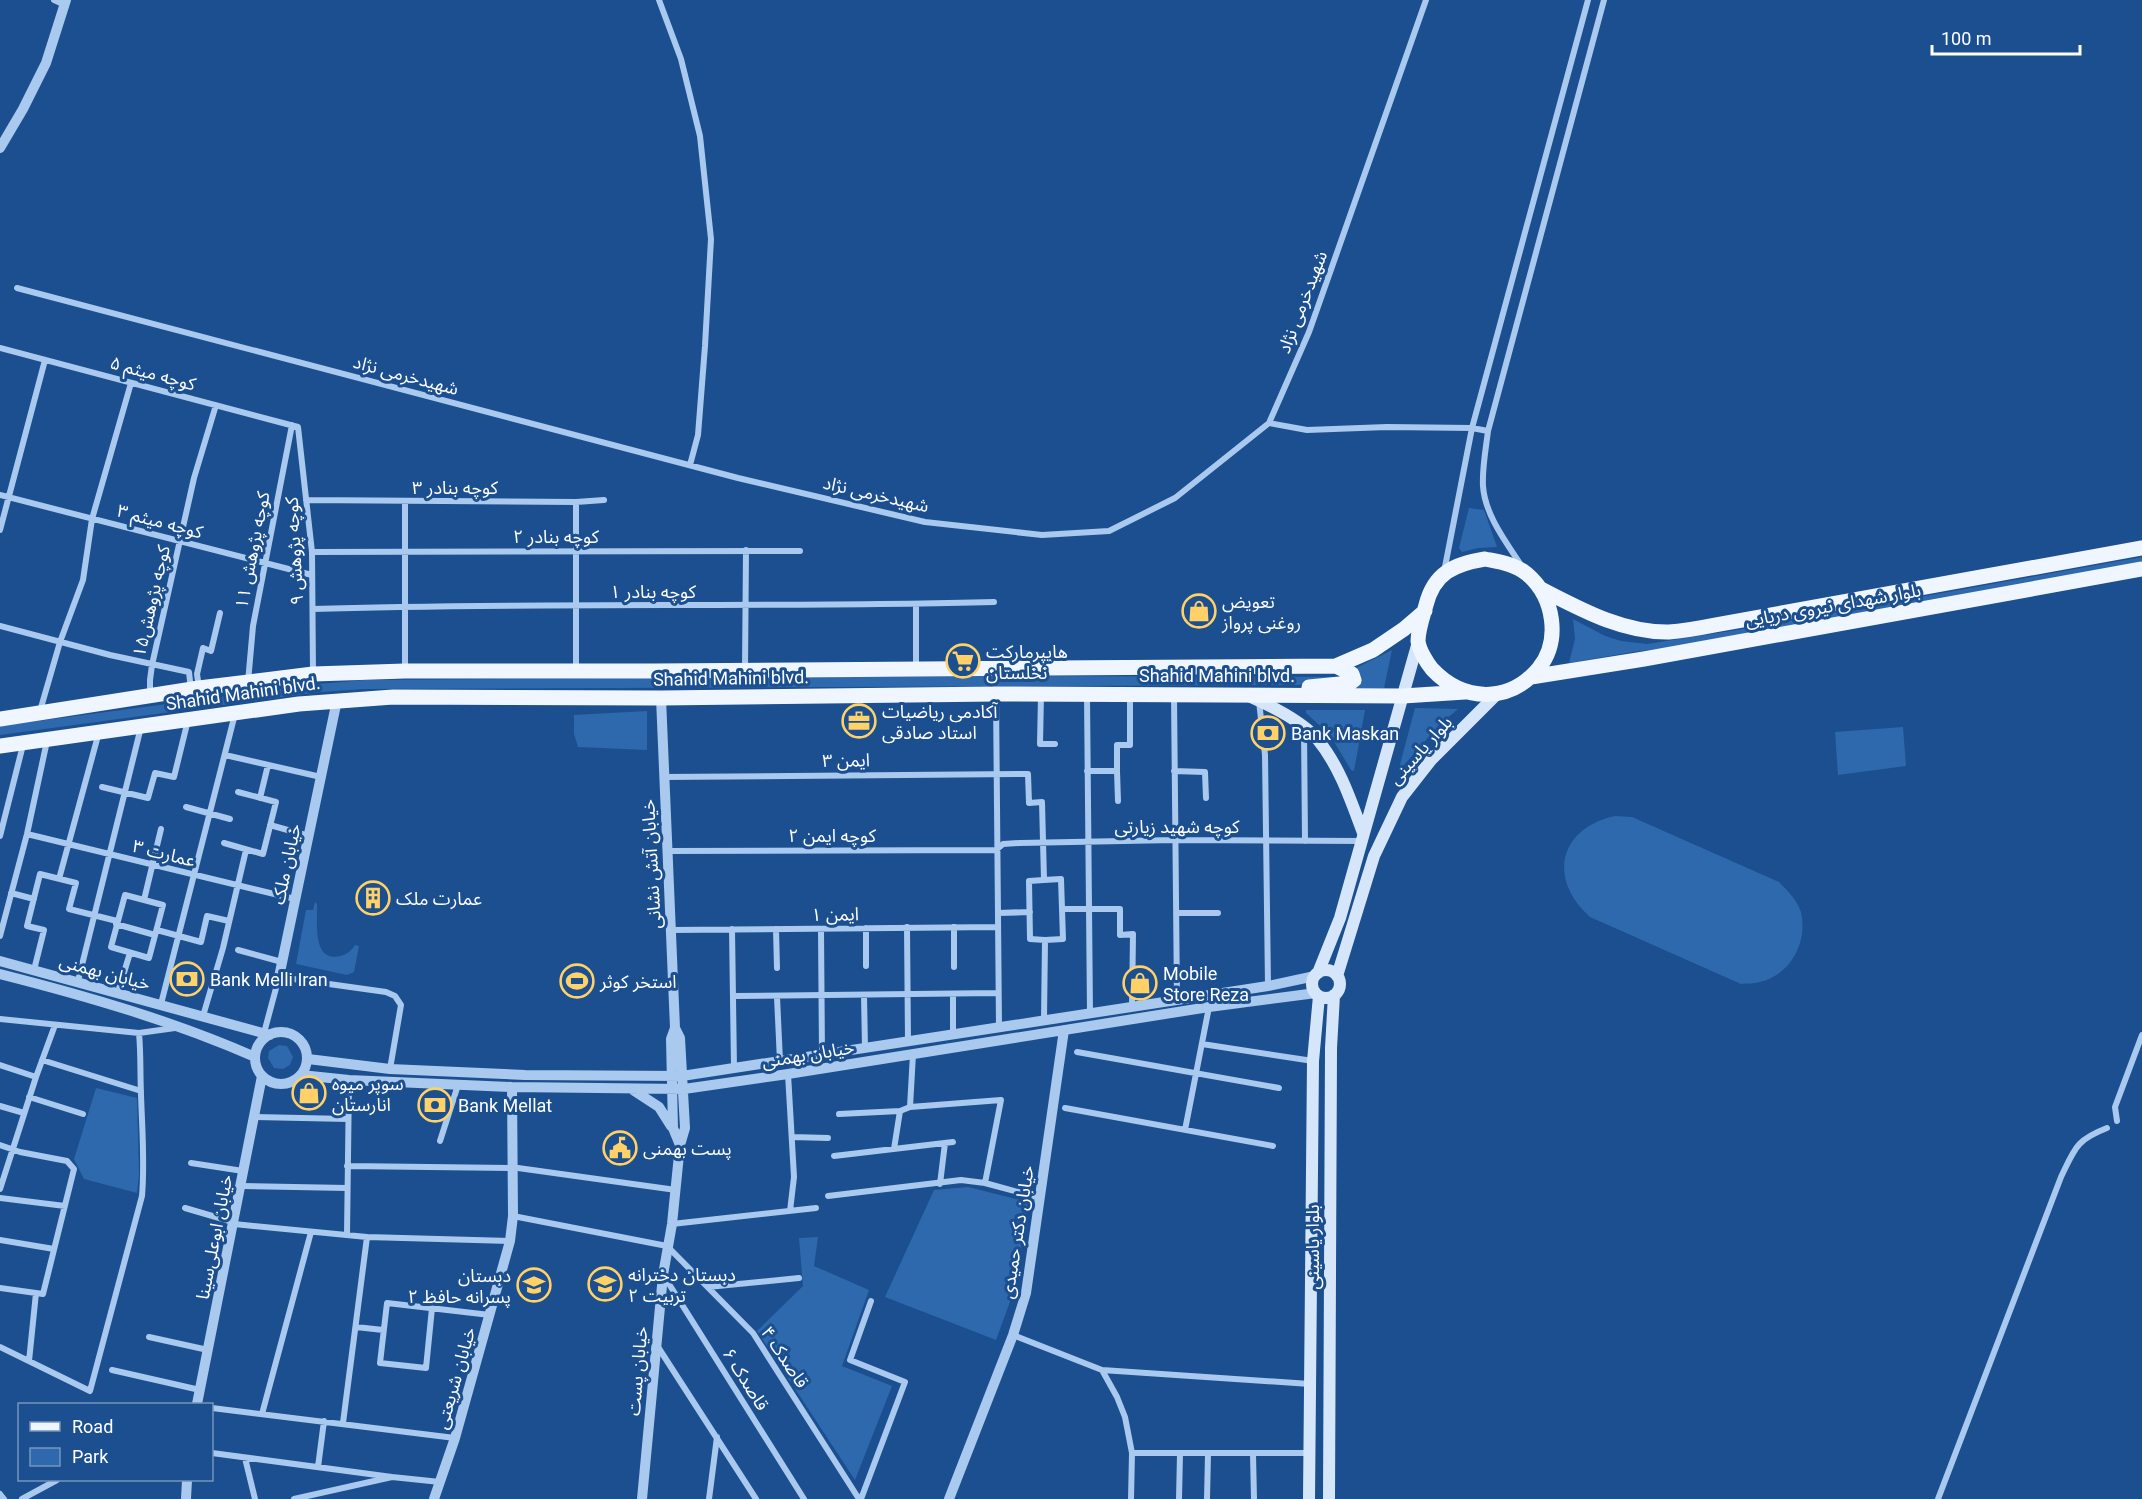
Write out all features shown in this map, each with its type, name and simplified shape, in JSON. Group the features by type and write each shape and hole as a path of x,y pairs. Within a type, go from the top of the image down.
{"main road":[{"name":"بلوار شهدای نیروی دریایی","path":"1541,589 1608,621 1641,630 1670,632 1715,626 2142,548"},
{"path":"1316,975 1330,971 1337,976 1340,984 1334,995 1327,998 1317,994 1312,985 1316,975 1340,918 1431,590 1444,573 1463,562 1485,559 1507,563 1526,573 1541,589 1550,606 1553,625 1551,644 1543,662 1531,677 1516,688 1497,694 1481,695 1465,692 1444,681 1427,664 1418,642"},
{"name":"بلوار شهدای نیروی دریایی","path":"1531,677 1644,659 2142,569"},
{"name":"Shahid Mahini blvd.","path":"0,718 150,696 196,684 313,674 405,670 1336,666 1373,650 1404,629 1425,611"},
{"path":"1296,695 1310,686 1350,683 1354,680 1352,674 1336,666"},
{"name":"Shahid Mahini blvd.","path":"0,746 337,700 996,694 1253,698 1296,695 1403,696 1465,692"},
{"name":"بلوار یاسینی","path":"1337,976 1374,856 1402,797 1431,760 1497,694"},
{"path":"1253,698 1286,715 1317,739 1345,785 1362,837"},
{"name":"بلوار یاسینی","path":"1310,1499 1313,1060 1317,994"},
{"name":"بلوار یاسینی","path":"1329,1499 1331,1048 1334,995"}],"street":[{"path":"0,148 46,63 66,2 54,0"},
{"path":"659,0 681,59 700,136 711,239 699,424 690,465"},
{"name":"شهیدخرمی نژاد","path":"17,288 690,465 925,522 1042,535 1109,531 1175,498 1269,423 1309,332 1426,0"},
{"path":"1444,573 1472,428 1588,0"},
{"path":"1526,573 1505,541 1486,504 1483,486 1488,431 1604,0"},
{"name":"کوچه میثم ۵","path":"0,348 295,426"},
{"path":"0,530 45,360"},
{"path":"40,713 60,642 83,580 92,519 131,382"},
{"name":"کوچه پژوهش۱۵","path":"150,696 152,665 194,478 216,405"},
{"path":"1269,423 1307,430 1387,427 1472,428 1488,431"},
{"name":"کوچه پژوهش ۹","path":"295,426 304,463 312,552 313,674"},
{"name":"کوچه پژوهش ۱۱","path":"248,681 253,626 295,426"},
{"name":"کوچه میثم ۳","path":"0,495 312,575"},
{"name":"کوچه بنادر ۳","path":"306,500 576,502 604,500"},
{"path":"405,501 405,670"},
{"path":"576,502 576,671"},
{"path":"745,670 746,550"},
{"name":"کوچه بنادر ۲","path":"312,552 800,551"},
{"name":"کوچه بنادر ۱","path":"313,609 405,606 746,606 994,602"},
{"path":"916,604 916,668"},
{"path":"196,684 203,648 211,651 220,613"},
{"path":"0,626 152,665 189,672 196,684"},
{"path":"189,672 196,684"},
{"path":"996,694 999,1027"},
{"path":"1041,694 1040,744 1055,744"},
{"path":"1087,695 1090,1013"},
{"path":"1118,801 1118,745 1130,745 1130,695"},
{"path":"1174,695 1177,1000"},
{"name":"خیابان آتش نشانی","path":"661,698 675,1028 671,1039 677,1077"},
{"path":"1253,698 1266,755 1268,986"},
{"name":"خیابان ملک","path":"267,1034 337,700"},
{"path":"161,1005 235,713"},
{"path":"102,787 148,798 155,772 174,777 188,720"},
{"path":"78,981 141,727"},
{"path":"1304,729 1305,841"},
{"path":"58,879 99,731"},
{"path":"0,936 27,834 48,738"},
{"path":"0,836 24,742"},
{"path":"225,755 321,777"},
{"path":"260,798 268,765"},
{"path":"1087,771 1117,771"},
{"path":"1174,771 1205,772 1206,798"},
{"name":"ایمن ۳","path":"663,777 1028,774 1029,802 1042,802 1044,843"},
{"path":"224,843 263,854 276,802 238,792"},
{"path":"186,807 230,819"},
{"path":"270,825 309,836"},
{"path":"144,900 161,829"},
{"name":"عمارت ۳","path":"27,834 295,899"},
{"name":"کوچه شهید زیارتی","path":"996,850 1003,844 1175,840 1305,841 1362,837"},
{"path":"1044,843 1044,880"},
{"path":"203,1016 246,849"},
{"name":"کوچه ایمن ۲","path":"667,850 996,850"},
{"path":"34,970 45,930 27,926 40,874 76,884 69,909 156,933 201,942 207,916 229,921"},
{"path":"1061,879 1062,909 1063,939 1030,939 1029,880 1061,879"},
{"path":"11,893 34,900"},
{"path":"124,895 144,900 164,905 149,958 111,947 124,895"},
{"path":"1062,909 1120,909 1120,935 1133,934 1132,1007"},
{"path":"998,913 1030,912"},
{"path":"1176,913 1218,913"},
{"path":"907,927 909,1041"},
{"path":"954,927 954,967"},
{"name":"ایمن ۱","path":"672,930 998,927"},
{"path":"866,928 866,966"},
{"path":"732,929 734,1068"},
{"path":"776,929 777,968"},
{"path":"821,929 822,1055"},
{"path":"1044,1020 1045,940"},
{"path":"238,950 282,962"},
{"path":"118,992 129,953"},
{"name":"خیابان بهمنی","path":"0,961 267,1034"},
{"name":"خیابان بهمنی","path":"0,974 71,992 181,1027 255,1057"},
{"name":"خیابان بهمنی","path":"308,1059 390,1069 525,1075 677,1077 1268,986 1316,975"},
{"path":"279,977 386,992 395,996 401,1005 390,1069"},
{"path":"734,996 999,993"},
{"path":"952,994 953,1034"},
{"name":"خیابان بهمنی","path":"301,1075 350,1080 458,1085 678,1089 788,1074 1209,1007 1317,994"},
{"path":"864,995 866,1048"},
{"path":"777,997 780,1062"},
{"path":"1185,1130 1209,1007"},
{"path":"0,1019 139,1033 181,1027"},
{"path":"0,1187 55,1025"},
{"name":"خیابان دکتر حمیدی","path":"949,1499 1013,1335 1026,1293 1064,1030"},
{"path":"285,1032 292,1034 304,1044 308,1059 301,1075 289,1083 275,1083 262,1076 258,1069 255,1057 258,1046 267,1034 285,1032"},
{"path":"0,1347 90,1392 142,1196 144,1172 142,1061 139,1033"},
{"path":"2117,1121 2115,1107 2142,1035"},
{"path":"1202,1044 1313,1060"},
{"path":"1077,1052 1279,1088"},
{"path":"910,1107 913,1053"},
{"path":"42,1060 141,1092"},
{"path":"0,1065 36,1077"},
{"path":"788,1074 794,1177 790,1210"},
{"name":"خیابان ابوعلی‌سینا","path":"197,1403 262,1076"},
{"path":"677,1077 684,1128 680,1144 672,1224 816,1208"},
{"path":"347,1235 350,1080"},
{"path":"440,1141 458,1085"},
{"name":"خیابان شریعتی","path":"434,1499 455,1438 510,1240 513,1216 512,1087"},
{"path":"630,1089 659,1107 673,1128 680,1144"},
{"path":"673,1128 678,1089"},
{"path":"29,1097 83,1114"},
{"path":"839,1114 900,1111 910,1107 1001,1100 985,1183"},
{"path":"0,1106 24,1113"},
{"path":"1065,1108 1273,1146"},
{"path":"894,1149 900,1111"},
{"path":"255,1117 348,1119"},
{"path":"1938,1499 2061,1177 2074,1149 2086,1137 2107,1128"},
{"path":"792,1137 828,1138"},
{"path":"940,1184 945,1143"},
{"path":"834,1156 953,1143"},
{"path":"0,1145 20,1152 67,1161 74,1169 43,1294 0,1288"},
{"path":"191,1163 244,1172"},
{"path":"347,1166 518,1168 676,1190"},
{"path":"828,1196 962,1180 985,1183 1040,1198"},
{"path":"241,1186 347,1188"},
{"path":"0,1198 65,1206"},
{"path":"185,1208 234,1223 311,1232 367,1237 510,1240"},
{"path":"513,1216 667,1246"},
{"name":"خیابان پست","path":"642,1499 663,1275 672,1224"},
{"path":"262,1414 311,1232"},
{"path":"343,1424 367,1237"},
{"path":"0,1240 54,1249"},
{"name":"قاصدک ۴","path":"667,1246 753,1333 860,1499"},
{"name":"قاصدک ۶","path":"663,1275 804,1499"},
{"path":"708,1287 799,1278"},
{"path":"28,1360 36,1293"},
{"path":"860,1499 905,1382 850,1360 871,1301"},
{"path":"432,1308 426,1368 380,1363 387,1303 432,1308 490,1315"},
{"path":"356,1327 383,1330"},
{"path":"1013,1335 1102,1370 1310,1384"},
{"path":"149,1337 208,1350"},
{"path":"656,1344 756,1499"},
{"path":"112,1370 200,1390"},
{"path":"1102,1370 1125,1417 1132,1453 1131,1499"},
{"path":"213,1408 455,1438"},
{"path":"318,1467 324,1421"},
{"path":"709,1499 717,1437"},
{"path":"213,1453 440,1482"},
{"path":"1132,1453 1310,1453"},
{"path":"1179,1499 1180,1454"},
{"path":"1207,1499 1208,1454"},
{"path":"1253,1454 1254,1499"},
{"path":"245,1458 255,1499"},
{"path":"294,1499 392,1477"},
{"path":"22,1499 54,1481"},
{"path":"186,1499 187,1481"},
{"path":"0,1494 4,1499"}],"green space":[{"path":"1469,508 1484,510 1497,547 1462,552 1459,548"},
{"path":"2142,557 2142,561 2132,564 1692,645 1569,663 1575,639 1573,619 1605,636 1621,641 1647,644"},
{"path":"1392,650 1384,688 1355,688 1361,677 1356,668"},
{"path":"1021,676 1348,677 1311,680 1300,685 364,689 320,692 0,735 0,726 364,680"},
{"path":"1415,708 1458,709 1439,725 1398,772"},
{"path":"1306,710 1365,710 1354,771 1351,770 1330,735 1306,713"},
{"path":"647,711 647,750 578,747 574,734 574,715"},
{"path":"1903,727 1906,766 1838,775 1835,732"},
{"path":"1615,816 1632,817 1779,882 1789,892 1801,912 1802,935 1799,946 1788,965 1771,978 1758,983 1741,984 1590,917 1576,902 1568,887 1564,872 1565,857 1571,843 1581,831 1596,822"},
{"path":"315,902 320,947 324,953 331,956 342,955 349,952 355,945 359,946 354,972 347,975 296,964 306,910 313,910"},
{"path":"279,1045 287,1046 293,1057 290,1065 283,1069 274,1068 268,1058 269,1051"},
{"path":"96,1088 137,1098 139,1174 137,1193 84,1179 74,1159"},
{"path":"968,1187 1028,1202 1015,1288 996,1340 885,1297 934,1190"},
{"path":"818,1237 814,1266 869,1290 842,1366 892,1386 855,1480 757,1331 803,1286 799,1238"}],"place":[{"name":"تعویض روغنی پرواز","path":"1199,611"},
{"name":"هایپرمارکت نخلستان","path":"963,661"},
{"name":"آکادمی ریاضیات استاد صادقی","path":"859,721"},
{"name":"Bank Maskan","path":"1268,733"},
{"name":"عمارت ملک","path":"373,898"},
{"name":"Bank Melli Iran","path":"187,979"},
{"name":"استخر کوثر","path":"577,981"},
{"name":"Mobile Store Reza","path":"1140,983"},
{"name":"سوپر میوه انارستان","path":"309,1093"},
{"name":"Bank Mellat","path":"435,1105"},
{"name":"پست بهمنی","path":"620,1148"},
{"name":"دبستان دخترانه تربیت ۲","path":"605,1284"},
{"name":"دبستان پسرانه حافظ ۲","path":"534,1285"}]}
